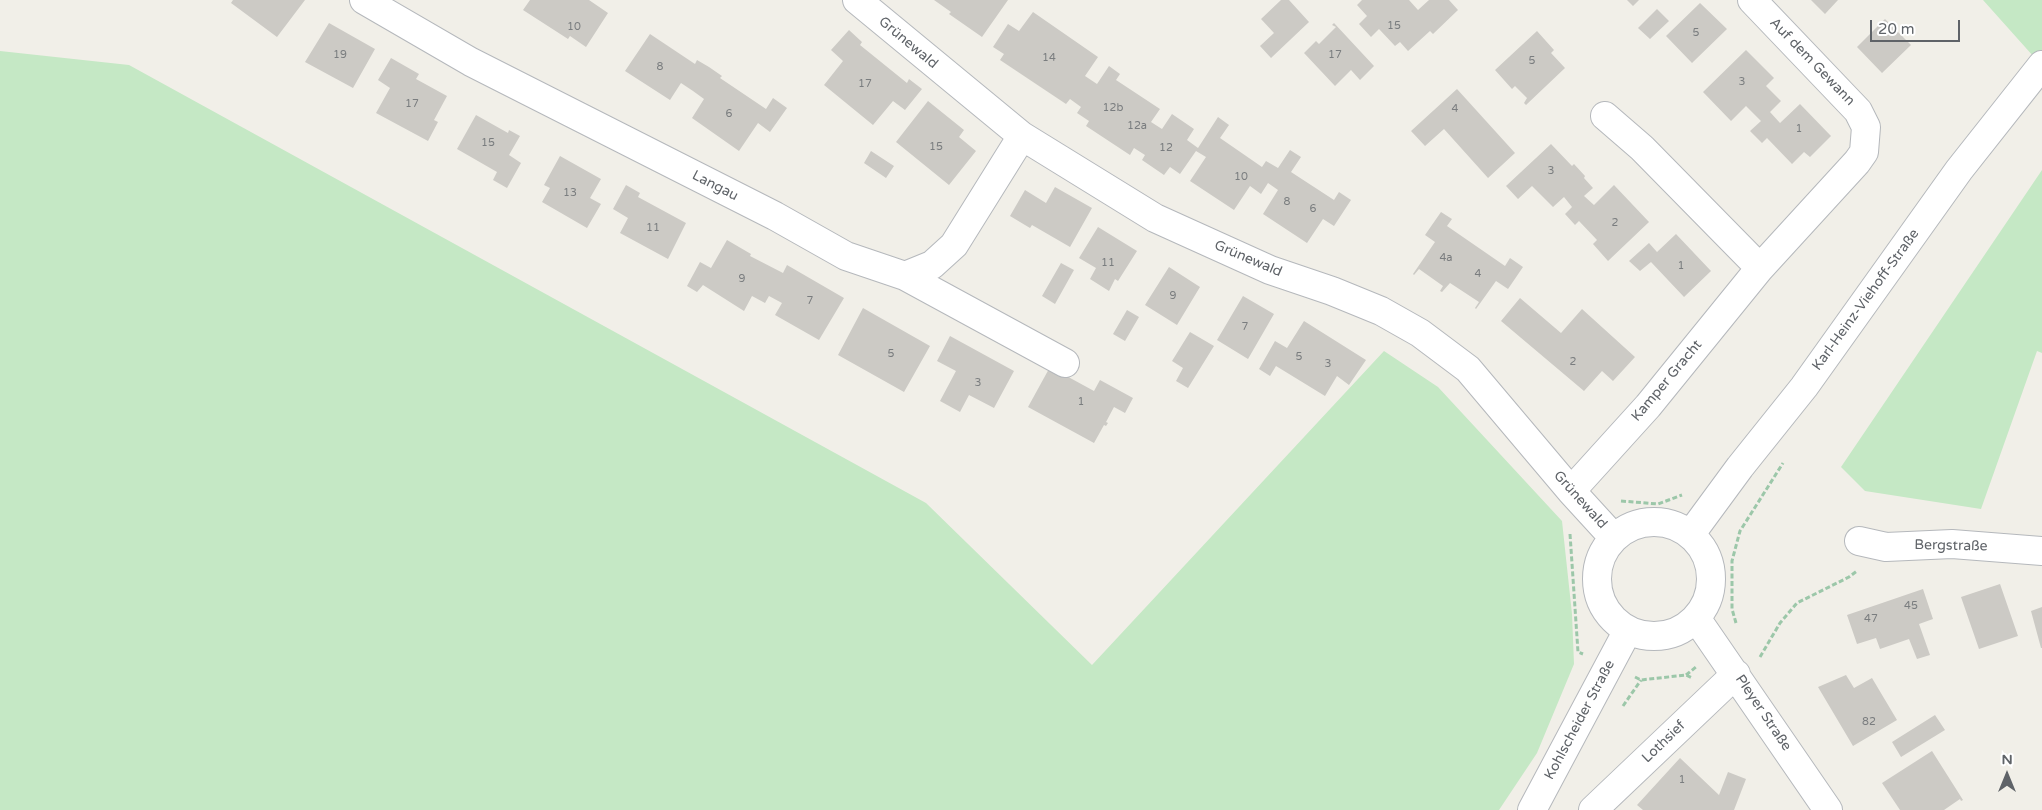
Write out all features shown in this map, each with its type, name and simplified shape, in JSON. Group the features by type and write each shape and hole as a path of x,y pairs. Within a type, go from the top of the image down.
{"street":[{"name":"Langau","path":"364,0 471,62 775,216 846,256 905,276 1065,363"},
{"name":"Grünewald","path":"857,0 1022,136 1155,218 1270,270 1332,291 1381,311 1420,333 1468,369 1579,482 1614,538"},
{"name":"Auf dem Gewann","path":"1752,0 1849,99 1866,127"},
{"name":"Karl-Heinz-Viehoff-Straße","path":"1690,535 1740,467 1804,387 1959,170 2042,65"},
{"path":"1605,116 1642,148 1760,268"},
{"name":"Kamper Gracht","path":"1579,482 1648,406 1760,268 1857,162 1864,152 1866,127"},
{"path":"905,276 932,265 954,245 1022,136"},
{"path":"1643,523 1660,523 1676,527 1690,535 1702,549 1709,566 1711,584 1706,602 1696,618 1682,629 1664,636 1646,636 1628,630 1613,620 1603,605 1597,588 1597,570 1603,553 1614,538 1628,529 1643,523"},
{"name":"Bergstraße","path":"1859,541 1886,547 1952,544 2042,551"},
{"name":"Pleyer Straße","path":"1696,618 1747,667 1828,810"},
{"name":"Kohlscheider Straße","path":"1532,810 1628,630"},
{"name":"Lothsief","path":"1593,810 1747,667"}],"path":[{"path":"1740,467 1769,487"},
{"path":"1686,493 1658,504 1623,502 1606,490 1579,482 1570,540 1578,652 1641,680 1686,675"},
{"path":"1747,667 1797,603 1849,577 1886,547"}],"green space":[{"path":"1983,0 2042,0 2042,66"},
{"path":"0,51 129,65 926,503 1092,665 1384,351 1438,387 1562,521 1572,614 1574,664 1537,753 1499,810 0,810"},
{"path":"2042,170 2042,353 2037,351 1981,509 1865,491 1841,467"}],"building":[{"path":"233,0 305,0 277,37 231,3"},
{"path":"530,0 589,0 608,13 586,47 570,36 568,39 523,10"},
{"path":"934,0 1008,0 982,37 949,14 951,12"},
{"path":"1281,0 1289,0 1309,22 1271,58 1260,46 1274,33 1261,19"},
{"path":"1362,0 1409,0 1418,10 1429,0 1449,0 1458,10 1433,34 1430,31 1408,51 1400,42 1395,46 1379,29 1371,37 1359,24 1367,16 1357,5"},
{"path":"1627,0 1639,0 1633,6"},
{"path":"1811,0 1838,0 1825,14"},
{"path":"1700,3 1727,29 1692,63 1666,36"},
{"path":"1657,9 1669,21 1650,39 1638,28"},
{"path":"1033,12 1098,57 1085,76 1097,84 1109,66 1120,74 1116,80 1160,109 1151,122 1162,129 1172,114 1194,129 1187,140 1198,148 1218,117 1229,125 1220,138 1262,167 1266,161 1278,168 1290,150 1301,157 1291,172 1334,200 1339,192 1351,200 1334,226 1323,219 1307,243 1263,214 1278,190 1268,183 1261,194 1250,186 1234,210 1190,181 1206,157 1196,151 1180,174 1170,167 1164,175 1142,160 1145,155 1134,148 1130,155 1086,126 1089,121 1077,113 1081,107 1070,99 1066,104 1000,60 1004,54 993,47 1008,24 1019,31"},
{"path":"1885,19 1911,45 1882,73 1857,47"},
{"path":"329,23 375,49 353,88 305,62"},
{"path":"1334,23 1374,66 1360,80 1351,70 1335,86 1304,53 1316,41 1319,44 1336,27 1332,25"},
{"path":"849,30 862,42 860,45 907,83 909,79 922,89 905,110 893,101 873,125 824,85 843,61 831,50"},
{"path":"1537,31 1554,50 1551,53 1565,68 1526,105 1524,103 1527,98 1515,86 1512,89 1495,70"},
{"path":"650,34 695,64 697,60 709,67 722,76 720,78 766,109 773,98 787,108 770,132 758,123 739,151 692,118 704,99 693,91 681,83 670,100 625,71"},
{"path":"1746,50 1774,78 1766,86 1781,101 1770,112 1780,123 1800,104 1831,136 1810,157 1804,152 1792,164 1767,138 1762,143 1750,131 1761,121 1746,106 1731,121 1703,92"},
{"path":"391,58 419,74 416,79 447,96 434,120 438,122 428,141 376,113 390,88 378,80"},
{"path":"1457,89 1515,153 1488,178 1444,129 1425,146 1411,131"},
{"path":"928,101 964,130 959,137 976,151 949,185 896,142"},
{"path":"476,115 508,133 509,130 520,136 509,155 521,163 507,188 493,180 497,172 457,149"},
{"path":"1551,144 1572,166 1574,164 1585,176 1584,178 1593,188 1584,196 1594,205 1614,185 1649,222 1608,261 1593,244 1597,240 1579,221 1575,225 1565,214 1572,207 1564,197 1553,207 1532,186 1518,199 1506,186"},
{"path":"871,151 894,166 886,178 864,163"},
{"path":"560,156 601,179 590,198 601,204 587,228 542,202 550,188 544,185"},
{"path":"626,185 640,193 638,197 686,223 668,259 620,233 628,218 613,209"},
{"path":"1055,187 1092,208 1070,247 1032,225 1030,228 1010,216 1025,190 1046,203"},
{"path":"1441,212 1452,219 1447,226 1505,266 1510,258 1523,267 1508,289 1496,281 1476,309 1479,302 1450,283 1442,292 1440,291 1443,286 1419,269 1413,274 1435,242 1425,235"},
{"path":"1098,227 1137,251 1118,281 1115,279 1109,291 1090,279 1096,268 1079,258"},
{"path":"1676,234 1711,271 1684,297 1651,262 1640,271 1629,261 1649,243 1657,252"},
{"path":"727,240 751,254 750,256 783,273 787,265 844,298 819,340 775,315 782,303 769,296 765,303 752,296 744,311 703,285 697,292 687,286 700,262 711,268"},
{"path":"1061,263 1074,270 1055,304 1042,296"},
{"path":"1169,267 1200,287 1177,325 1145,305"},
{"path":"1243,296 1274,314 1248,359 1217,340"},
{"path":"1520,298 1561,333 1582,309 1635,357 1613,381 1602,371 1584,391 1501,321"},
{"path":"863,308 930,346 904,392 838,355"},
{"path":"1127,310 1139,317 1125,341 1113,334"},
{"path":"1304,321 1366,360 1349,385 1337,376 1325,396 1276,366 1270,376 1259,369 1275,341 1287,348"},
{"path":"1190,332 1214,346 1188,388 1176,381 1183,368 1172,361"},
{"path":"950,336 1014,371 994,408 969,395 960,412 940,401 956,371 937,361"},
{"path":"1050,367 1094,391 1100,380 1133,398 1125,413 1114,407 1106,422 1108,423 1106,426 1104,425 1094,443 1028,407"},
{"path":"2000,584 2018,636 1979,649 1961,597"},
{"path":"1923,589 1933,619 1919,624 1930,655 1917,659 1909,639 1880,649 1876,638 1857,644 1847,615"},
{"path":"2042,607 2042,648 2041,648 2031,611"},
{"path":"1846,675 1854,688 1872,678 1897,720 1853,746 1818,687"},
{"path":"1935,715 1945,730 1901,757 1892,742"},
{"path":"1932,751 1963,800 1961,801 1960,799 1944,810 1900,810 1882,783"},
{"path":"1680,758 1719,795 1728,772 1746,779 1734,810 1643,810 1637,805"}]}
